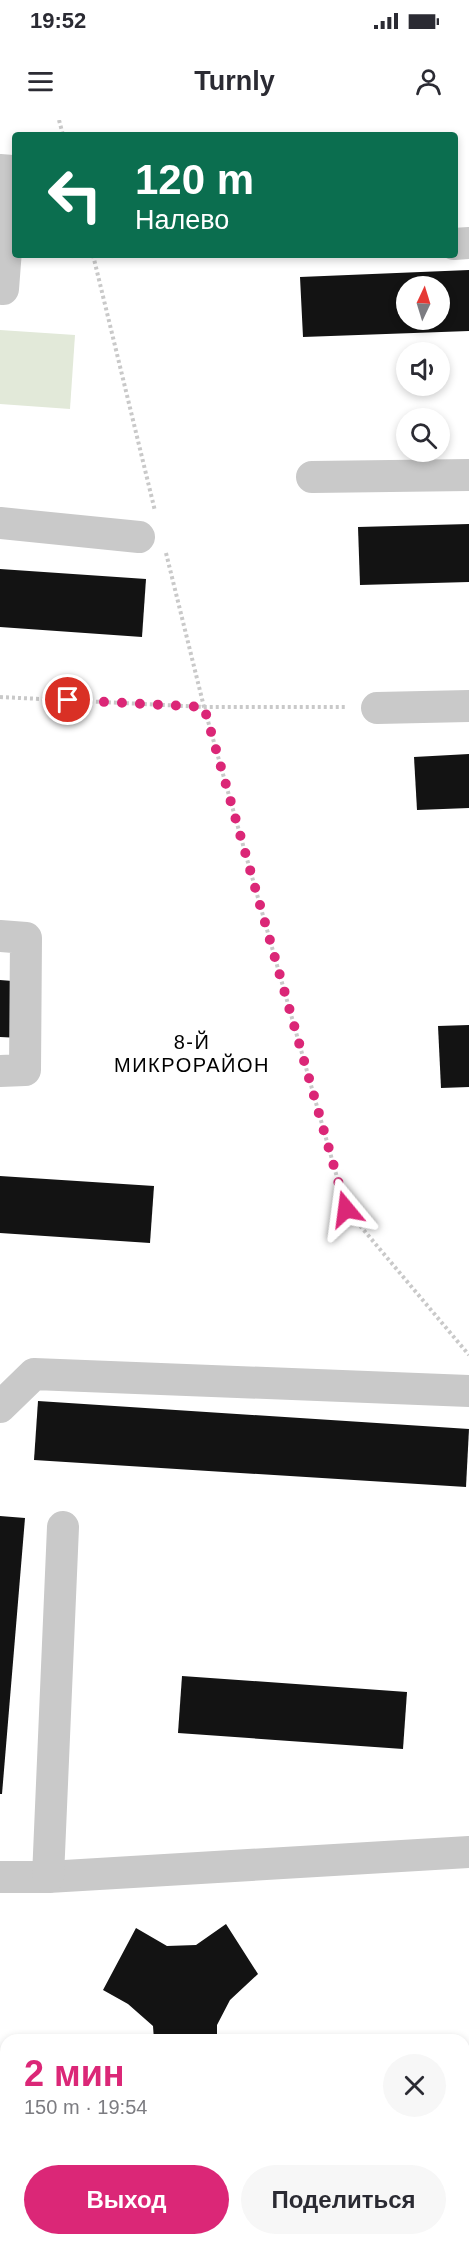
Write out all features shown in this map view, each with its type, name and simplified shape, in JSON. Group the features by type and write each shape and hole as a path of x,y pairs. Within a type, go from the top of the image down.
{"street":[{"path":"0,170 12,171 3,289 0,288"},
{"path":"312,477 469,476"},
{"path":"0,523 154,534"},
{"path":"377,708 469,706"},
{"path":"0,936 26,938 25,1070 0,1071"},
{"path":"0,1407 34,1374 469,1391"},
{"path":"48,1877 63,1527"},
{"path":"0,1877 48,1877 469,1852"}],"path":[{"path":"94,258 154,534 346,1209 469,1355"},
{"path":"0,697 204,707 377,708"}],"green space":[{"path":"0,330 75,335 70,409 0,404"}],"building":[{"path":"469,270 469,331 303,337 300,277"},
{"path":"469,524 469,582 360,585 358,527"},
{"path":"0,569 146,579 142,637 0,627"},
{"path":"469,754 469,808 417,810 414,757"},
{"path":"0,980 25,982 21,1038 0,1037"},
{"path":"469,1025 469,1087 441,1088 438,1026"},
{"path":"0,1176 154,1186 150,1243 0,1233"},
{"path":"38,1401 469,1429 466,1487 34,1460"},
{"path":"0,1516 25,1518 2,1794 0,1794"},
{"path":"182,1676 407,1692 403,1749 178,1733"},
{"path":"226,1924 258,1974 230,2000 217,2025 217,2034 154,2034 153,2026 128,2004 103,1990 136,1928 167,1946 196,1945"}],"district":[{"name":"8-Й МИКРОРАЙОН","path":"192,1054"}],"route":[{"path":"68,700 204,707 346,1209"}]}
